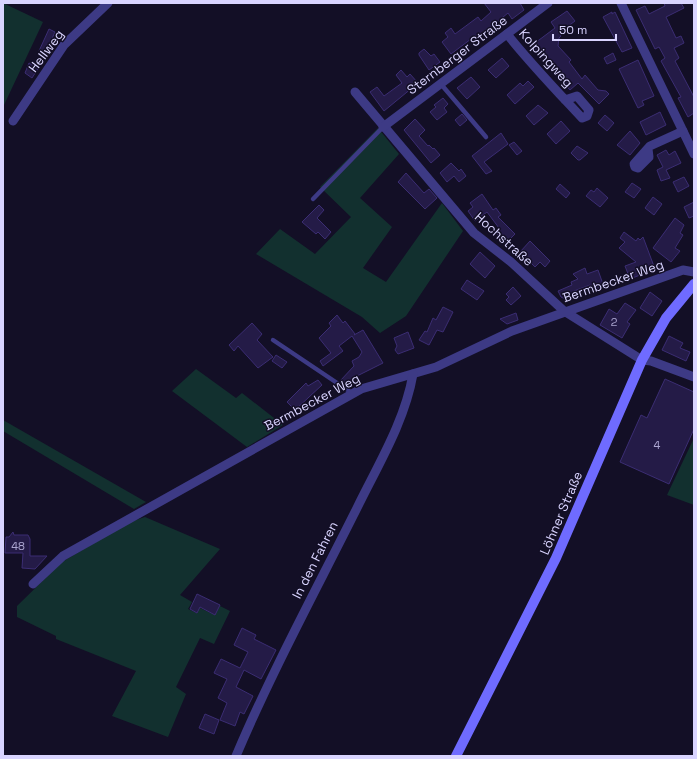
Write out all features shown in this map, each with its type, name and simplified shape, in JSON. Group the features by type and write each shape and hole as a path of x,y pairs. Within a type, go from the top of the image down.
{"main road":[{"name":"Löhner Straße","path":"456,756 556,558 642,360 666,318 694,284"}],"street":[{"name":"Hellweg","path":"13,121 64,45 108,3"},
{"name":"Sternberger Straße","path":"383,127 548,3"},
{"path":"621,3 694,154"},
{"name":"Kolpingweg","path":"507,34 525,57 565,100"},
{"name":"Hochstraße","path":"355,92 383,127 441,192 474,233 510,262 564,311 642,360 651,361 694,377"},
{"path":"648,149 683,131"},
{"name":"Bermbecker Weg","path":"33,584 63,556 368,386 436,367 512,331 564,311 683,270 694,272"},
{"name":"In den Fahren","path":"236,756 313,592 386,448 409,396 413,374"}],"lane":[{"path":"440,84 486,137"},
{"path":"313,199 383,127"},
{"path":"273,340 352,394"}],"green space":[{"path":"3,3 43,22 4,105 3,104"},
{"path":"378,128 399,154 360,198 392,227 363,268 386,282 442,203 463,231 406,316 380,333 362,317 256,254 280,229 315,254 351,217 320,187"},
{"path":"196,369 236,398 242,393 283,425 247,447 172,391"},
{"path":"3,420 146,502 134,509 3,431"},
{"path":"694,438 694,505 667,495"},
{"path":"145,517 220,549 180,595 192,602 188,609 197,613 200,608 215,615 220,606 230,611 214,644 200,638 176,687 186,694 168,737 112,716 136,671 56,639 56,636 17,617 17,606 62,562 130,522"}],"building":[{"path":"484,3 520,3 524,10 512,19 508,13 480,36 479,33 451,54 442,42 448,37 445,33 451,28 455,34 478,17 481,21 491,12"},
{"path":"664,3 681,3 684,8 666,17 676,38 681,36 684,43 674,48 679,58 675,61 694,97 694,113 688,117 678,98 681,97 661,61 665,58 659,47 655,49 636,10 645,6 649,14 665,6"},
{"path":"567,11 575,21 559,33 561,36 559,38 558,46 571,60 569,62 582,79 585,75 598,90 606,91 609,94 599,104 578,83 570,90 553,71 556,68 544,56 540,59 531,46 555,28 551,22"},
{"path":"612,12 612,14 615,12 632,48 622,52 603,17"},
{"path":"49,29 55,32 45,54 39,51"},
{"path":"424,49 431,56 434,54 440,62 429,70 419,55 419,53"},
{"path":"613,53 616,60 607,64 604,58"},
{"path":"502,58 509,66 496,78 488,70"},
{"path":"638,60 654,96 642,101 644,105 638,108 619,69"},
{"path":"29,63 39,67 32,78 25,73"},
{"path":"401,70 407,77 410,74 418,83 384,111 370,92 377,87 384,96 402,83 396,75"},
{"path":"471,77 480,87 467,99 457,88"},
{"path":"528,81 534,87 515,104 507,95 520,83 523,86"},
{"path":"443,98 448,104 444,108 447,112 437,120 430,112 436,107 434,105"},
{"path":"538,105 548,113 534,125 526,116"},
{"path":"660,112 666,125 646,135 640,122"},
{"path":"462,114 467,120 460,126 455,120"},
{"path":"605,115 614,123 607,131 598,123"},
{"path":"415,119 425,130 419,136 428,146 429,145 433,149 434,148 440,155 431,163 404,130"},
{"path":"561,121 570,131 556,144 547,134"},
{"path":"630,131 640,143 630,155 617,145"},
{"path":"501,133 508,144 484,162 492,171 486,174 472,156"},
{"path":"514,142 522,151 517,155 509,145"},
{"path":"577,146 588,153 580,160 578,160 571,153"},
{"path":"666,150 669,155 675,151 681,163 666,170 670,178 661,181 657,170 663,167 657,155"},
{"path":"451,163 459,171 461,169 466,176 459,182 454,176 447,182 440,173"},
{"path":"406,173 424,193 429,189 437,198 425,209 398,182"},
{"path":"684,177 689,186 678,192 673,182"},
{"path":"632,183 641,189 634,198 625,192"},
{"path":"560,184 570,193 566,198 556,189"},
{"path":"597,188 608,198 600,207 586,196 591,190 594,192"},
{"path":"482,194 493,210 496,208 501,215 498,217 515,234 506,243 495,232 499,228 487,212 475,221 468,211 473,207 470,203"},
{"path":"653,197 662,204 654,215 645,208"},
{"path":"694,202 694,216 689,218 684,207"},
{"path":"319,205 324,210 317,218 331,232 325,239 318,232 316,234 302,222"},
{"path":"675,218 684,225 680,233 683,235 675,248 680,251 671,262 653,248"},
{"path":"624,232 636,241 638,238 640,240 643,237 655,269 630,279 625,266 636,262 619,248 625,242 620,238"},
{"path":"530,241 550,261 545,267 540,262 535,267 520,252"},
{"path":"480,252 495,266 485,278 470,264"},
{"path":"585,268 587,274 598,270 604,287 592,289 590,285 574,291 577,297 566,302 558,291 572,285 571,282 578,279 573,274"},
{"path":"467,280 484,291 477,300 461,289"},
{"path":"513,287 521,296 511,305 506,300 509,297 506,294"},
{"path":"650,292 662,301 652,316 640,308"},
{"path":"625,303 636,310 627,322 630,324 622,338 600,325 609,309 617,314"},
{"path":"443,307 453,312 443,332 437,330 429,345 419,340 425,331 427,332 433,318 436,320"},
{"path":"516,313 518,320 507,324 500,319"},
{"path":"337,315 343,323 345,321 355,334 354,335 363,330 383,363 351,379 353,382 347,385 340,381 354,366 352,361 359,357 362,352 352,336 339,346 343,351 323,366 320,361 331,353 319,338 331,326 329,323"},
{"path":"252,323 262,334 257,340 273,357 258,368 238,346 234,351 229,345"},
{"path":"408,332 414,348 398,354 395,350 397,346 394,338"},
{"path":"669,336 683,343 680,348 690,352 686,361 662,350"},
{"path":"276,355 287,362 282,368 272,361"},
{"path":"665,379 694,392 694,429 669,484 620,462 641,415 647,418"},
{"path":"318,380 322,385 295,410 287,402 306,383 308,386"},
{"path":"13,532 14,535 28,535 30,539 30,556 47,556 35,569 22,568 23,553 5,553 6,537 9,537"},
{"path":"197,594 220,605 215,615 200,607 197,613 190,609"},
{"path":"242,628 256,635 254,639 276,650 261,679 244,670 236,687 253,696 244,714 240,712 235,726 220,720 227,703 218,698 227,679 214,673 221,659 240,668 248,652 234,645"},
{"path":"205,714 219,720 214,734 199,728"}]}
